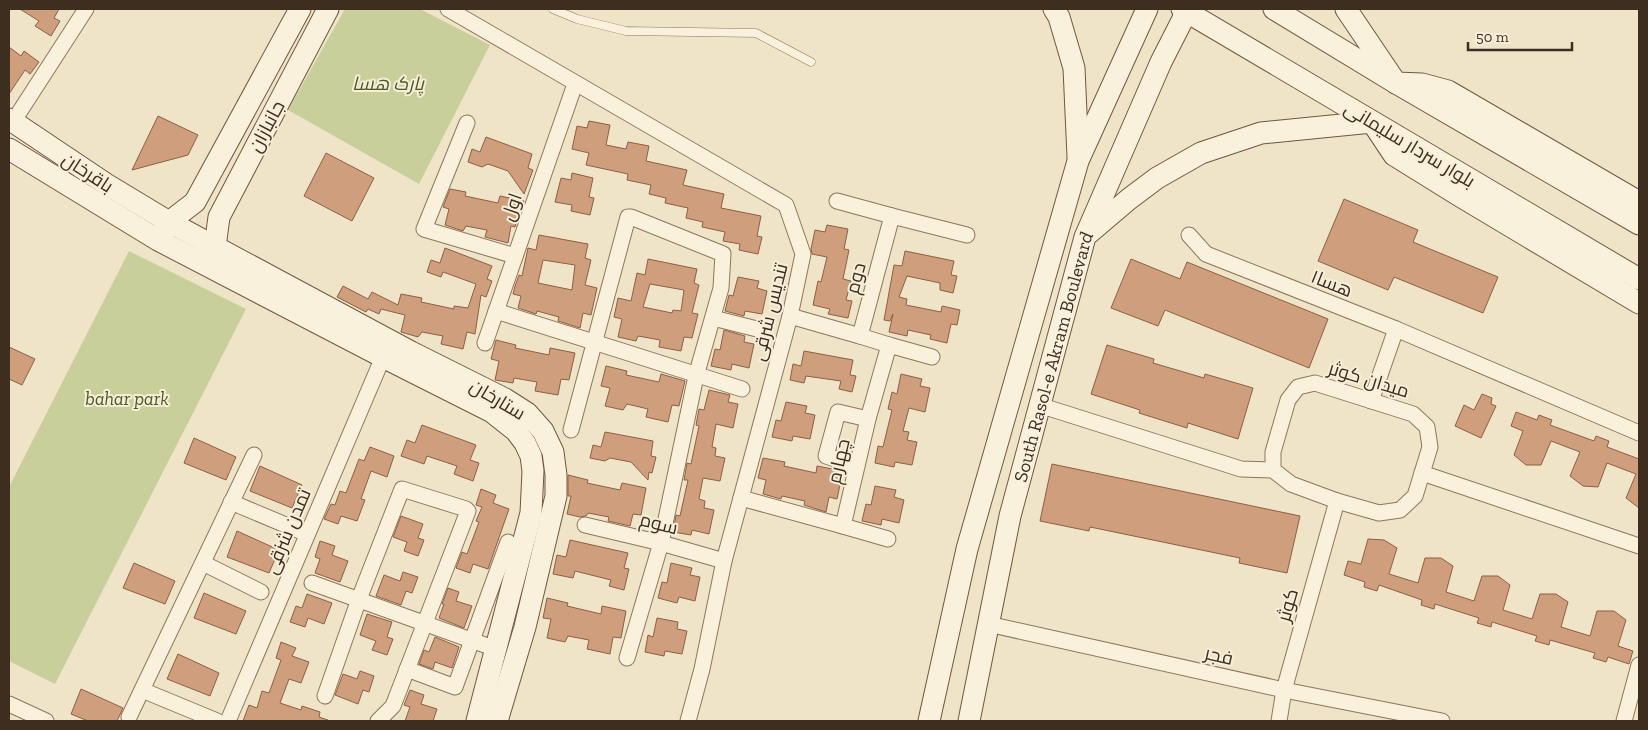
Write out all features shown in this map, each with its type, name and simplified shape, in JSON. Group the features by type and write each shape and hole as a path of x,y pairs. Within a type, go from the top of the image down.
{"main road":[{"name":"جانبازان","path":"169,222 195,202 300,9"},
{"name":"جانبازان","path":"210,256 219,216 328,9"},
{"path":"1054,9 1059,17 1074,68 1078,161"},
{"name":"South Rasol-e Akram Boulevard","path":"929,721 967,549 1078,161 1147,9"},
{"path":"1274,9 1396,83 1639,224"},
{"path":"1346,9 1396,83"},
{"name":"South Rasol-e Akram Boulevard","path":"969,721 1010,516 1085,237 1161,62 1186,10"},
{"name":"بلوار سردار سلیمانی","path":"1186,10 1628,280 1639,303"},
{"path":"1396,83 1422,84 1448,91 1639,202"},
{"name":"باقرخان","path":"11,120 106,184 169,222 210,256"},
{"path":"1085,237 1129,199 1157,178 1201,153 1261,133 1372,122"},
{"name":"باقرخان","path":"11,152 158,240 210,256"},
{"path":"158,240 169,222"},
{"name":"ستارخان","path":"210,256 383,357 492,412 516,431 525,443 531,456 533,472 531,513 496,650 493,718"},
{"name":"ستارخان","path":"210,256 505,399 527,413 543,431 553,452 556,496 525,627 493,718"}],"street":[{"path":"11,120 86,9"},
{"name":"تندیس شرقی","path":"448,9 786,205 803,254 790,316 724,561 702,669 688,721"},
{"name":"اول","path":"485,343 576,84"},
{"path":"467,123 424,228 515,256"},
{"path":"837,201 966,234"},
{"path":"571,430 628,217 632,216 723,254 721,288 696,376 660,543 627,658"},
{"name":"دوم","path":"860,336 892,216"},
{"name":"هسا۱","path":"1189,235 1206,254 1396,330 1639,433"},
{"path":"496,311 696,376 742,389"},
{"path":"790,316 932,357"},
{"path":"713,318 761,330"},
{"path":"1371,401 1396,330"},
{"name":"چهارم","path":"843,526 868,419 889,345"},
{"name":"تمدن شزقی","path":"228,721 383,357"},
{"name":"میدان کوثر","path":"1315,383 1371,401 1413,414 1427,427 1430,447 1415,496 1400,510 1379,513 1337,500 1291,484 1273,470 1273,452 1288,400 1298,387 1315,383"},
{"path":"1039,405 1241,469 1273,470"},
{"path":"857,466 826,456 838,412 868,419"},
{"path":"129,716 254,455"},
{"path":"1422,473 1639,546"},
{"path":"326,696 359,599 402,489 466,509 468,511 393,706 378,721"},
{"path":"741,498 888,539"},
{"name":"کوثر","path":"1278,721 1284,690 1337,500"},
{"path":"231,502 307,534"},
{"name":"سوم","path":"585,525 724,561"},
{"path":"407,669 455,686 508,542"},
{"path":"202,562 261,592"},
{"path":"312,583 496,650"},
{"name":"فجر","path":"988,624 1284,690 1442,721"},
{"path":"1624,721 1639,665"},
{"path":"142,690 217,721"},
{"path":"9,704 46,721"}],"lane":[{"path":"553,9 577,19 626,31 756,33 811,62"}],"green space":[{"name":"پارک هسا","path":"345,9 420,9 490,45 419,184 288,110"},
{"name":"bahar park","path":"129,251 246,309 55,684 9,661 9,487"}],"building":[{"path":"20,9 59,9 54,18 60,21 51,36 35,26 39,21"},
{"path":"9,47 21,56 24,51 39,62 30,74 25,70 9,94"},
{"path":"158,116 198,135 188,155 132,170"},
{"path":"589,121 610,125 606,145 626,149 628,142 649,146 646,161 687,170 683,185 724,194 721,208 761,216 757,236 762,237 758,254 739,250 740,244 723,241 725,232 702,227 703,222 686,218 688,208 665,203 666,198 649,194 651,185 627,180 628,174 586,165 589,153 572,149 577,126 587,128"},
{"path":"486,137 532,154 528,168 533,170 524,194 508,171 488,164 482,167 468,162 472,149 480,152"},
{"path":"326,153 374,178 352,221 304,196"},
{"path":"572,173 593,178 589,197 594,198 590,215 571,211 572,205 555,202 561,178 571,180"},
{"path":"450,189 466,192 465,196 498,203 500,196 524,201 515,227 511,226 508,243 485,237 487,230 466,226 463,231 445,225 449,209 443,207"},
{"path":"1344,199 1418,230 1413,242 1498,277 1483,313 1394,277 1388,290 1318,261"},
{"path":"827,225 848,229 844,249 849,250 843,279 851,281 846,300 852,301 848,318 828,314 830,309 813,305 818,281 821,282 827,257 812,254 811,249 815,230 825,232"},
{"path":"539,235 588,244 585,258 591,260 585,285 597,288 591,315 583,313 580,328 558,321 559,317 537,311 536,314 518,308 521,296 513,294 515,286 519,275 522,276 528,248 536,250","holes":["543,260 575,265 572,290 538,283"]},
{"path":"445,248 492,266 487,279 492,281 486,297 481,295 475,334 467,332 463,349 441,344 443,336 422,332 418,337 401,332 405,315 381,309 379,314 368,309 366,312 337,297 343,286 368,299 372,292 398,305 401,294 422,298 421,302 454,309 454,306 468,308 476,284 443,272 441,277 427,272 431,260 440,263"},
{"path":"905,251 954,261 951,275 957,276 953,293 940,290 940,283 907,276 899,297 907,299 906,305 941,312 942,306 960,310 957,325 951,324 947,343 930,339 931,335 908,330 907,336 889,332 893,314 890,321 884,320 894,265 902,266"},
{"path":"648,259 697,269 694,283 699,285 692,313 698,314 692,338 684,337 681,351 659,347 660,340 638,336 636,341 618,337 622,319 614,317 618,298 631,301 637,273 645,275","holes":["650,284 684,290 681,311 673,310 672,313 643,307"]},
{"path":"1131,259 1180,279 1187,262 1328,319 1309,368 1165,310 1158,326 1111,308"},
{"path":"738,277 759,281 757,288 767,291 762,314 745,311 744,316 725,311 729,295 733,296"},
{"path":"724,330 745,336 744,342 754,344 749,368 732,364 731,370 711,366 715,349 720,350"},
{"path":"496,340 516,345 515,348 549,355 550,348 575,353 569,380 561,379 558,395 535,391 537,382 514,378 513,383 495,380 499,361 491,359"},
{"path":"1107,345 1154,359 1153,363 1204,378 1205,374 1253,388 1238,439 1188,423 1187,428 1139,413 1140,410 1091,394"},
{"path":"9,347 35,359 22,385 9,379"},
{"path":"804,351 853,360 850,375 856,376 852,392 839,389 841,381 806,376 804,383 790,380 793,364 801,366"},
{"path":"606,366 627,371 626,375 659,382 661,374 685,381 679,406 672,405 668,422 646,417 648,409 627,404 623,410 605,406 610,388 601,386"},
{"path":"901,374 922,379 920,386 930,388 925,412 909,408 903,431 909,432 907,440 917,442 912,465 895,462 894,467 875,463 878,446 883,447 892,410 888,409 892,392 897,394"},
{"path":"709,390 730,395 728,402 738,404 733,428 716,424 712,447 716,448 715,456 725,458 720,481 703,478 699,499 705,501 704,508 714,510 709,534 692,530 691,535 673,532 676,515 680,516 688,480 684,480 687,463 691,464 699,426 696,425 699,409 704,410"},
{"path":"1482,394 1492,398 1491,404 1496,406 1481,438 1455,426 1464,405 1474,410"},
{"path":"786,402 807,406 805,413 815,415 810,439 793,436 792,441 772,437 776,420 781,421"},
{"path":"1516,412 1537,420 1539,415 1552,420 1550,425 1594,441 1596,436 1609,441 1607,447 1639,459 1639,508 1626,498 1636,474 1607,463 1598,487 1583,486 1570,476 1580,452 1551,441 1541,465 1526,465 1514,455 1523,431 1511,426"},
{"path":"422,425 476,445 470,460 479,463 473,481 454,474 457,466 427,456 424,464 401,456 407,440 415,443"},
{"path":"605,432 653,441 651,456 656,457 652,473 649,472 648,480 631,462 610,458 605,461 590,458 593,445 601,447"},
{"path":"194,438 236,457 226,480 184,463"},
{"path":"370,447 394,456 387,477 371,471 361,499 365,500 357,521 341,516 338,524 324,519 331,504 335,505 340,491 346,493 359,459 364,461"},
{"path":"763,458 785,462 784,466 816,473 817,466 843,471 837,499 829,497 826,512 804,505 805,501 782,496 781,499 763,494 766,480 758,478"},
{"path":"1052,464 1300,516 1287,573 1239,563 1240,558 1090,527 1089,531 1040,521"},
{"path":"260,466 302,485 292,508 250,491"},
{"path":"568,475 588,480 587,483 620,490 622,483 646,488 641,515 633,514 630,526 608,521 609,517 588,513 586,516 580,517 567,514 571,496 568,496"},
{"path":"875,486 896,490 894,497 904,500 899,523 882,519 881,525 862,521 866,504 871,505"},
{"path":"481,489 496,495 493,503 509,509 488,569 473,564 470,573 456,568 462,552 467,554 479,522 476,521 482,507 476,505"},
{"path":"401,516 423,524 418,538 424,540 418,556 404,551 407,542 393,537"},
{"path":"237,531 279,550 269,573 227,557"},
{"path":"1368,539 1384,540 1397,548 1389,574 1418,583 1425,558 1441,558 1453,566 1446,592 1474,601 1482,576 1498,576 1510,585 1503,610 1532,619 1540,594 1556,594 1568,602 1561,627 1590,636 1597,611 1614,611 1626,620 1618,646 1633,651 1629,664 1608,657 1606,662 1593,658 1595,653 1550,640 1549,645 1535,641 1537,636 1492,622 1491,627 1477,623 1479,618 1435,604 1434,609 1421,605 1422,600 1379,585 1377,591 1364,587 1365,582 1344,575 1348,561 1361,564"},
{"path":"570,540 628,553 624,568 629,569 624,590 609,586 611,580 575,571 573,578 553,574 557,555 566,557"},
{"path":"320,541 335,546 332,555 348,561 340,582 315,573 320,559 315,557"},
{"path":"134,563 175,581 165,604 123,588"},
{"path":"671,563 692,568 690,575 700,577 695,601 679,597 677,603 658,598 662,582 667,583"},
{"path":"403,572 418,577 412,593 406,591 401,605 376,596 384,575 400,581"},
{"path":"448,588 459,592 456,601 472,606 464,628 439,618"},
{"path":"204,593 246,611 236,634 194,618"},
{"path":"307,594 332,603 324,624 308,618 305,627 290,622 296,606 302,608"},
{"path":"547,598 568,603 567,606 601,614 602,606 626,611 621,638 613,637 610,654 587,649 589,640 568,636 565,642 547,638 551,619 543,618"},
{"path":"367,614 392,622 387,637 393,639 387,655 372,650 376,641 360,635"},
{"path":"657,618 678,622 677,629 687,631 682,654 665,651 664,656 645,652 648,635 653,637"},
{"path":"435,637 459,647 452,668 435,662 433,669 419,664 424,650 429,652"},
{"path":"281,642 296,648 292,656 309,662 301,683 289,679 280,703 301,710 302,706 320,712 319,717 327,721 243,721 249,705 257,708 262,691 269,693 281,660 276,658"},
{"path":"178,654 219,673 210,696 167,679"},
{"path":"360,671 374,676 369,692 363,690 358,704 335,695 343,674 357,679"},
{"path":"81,689 123,708 117,721 88,721 71,714"},
{"path":"410,690 424,695 421,704 437,709 433,721 405,721 410,707 404,705"}]}
